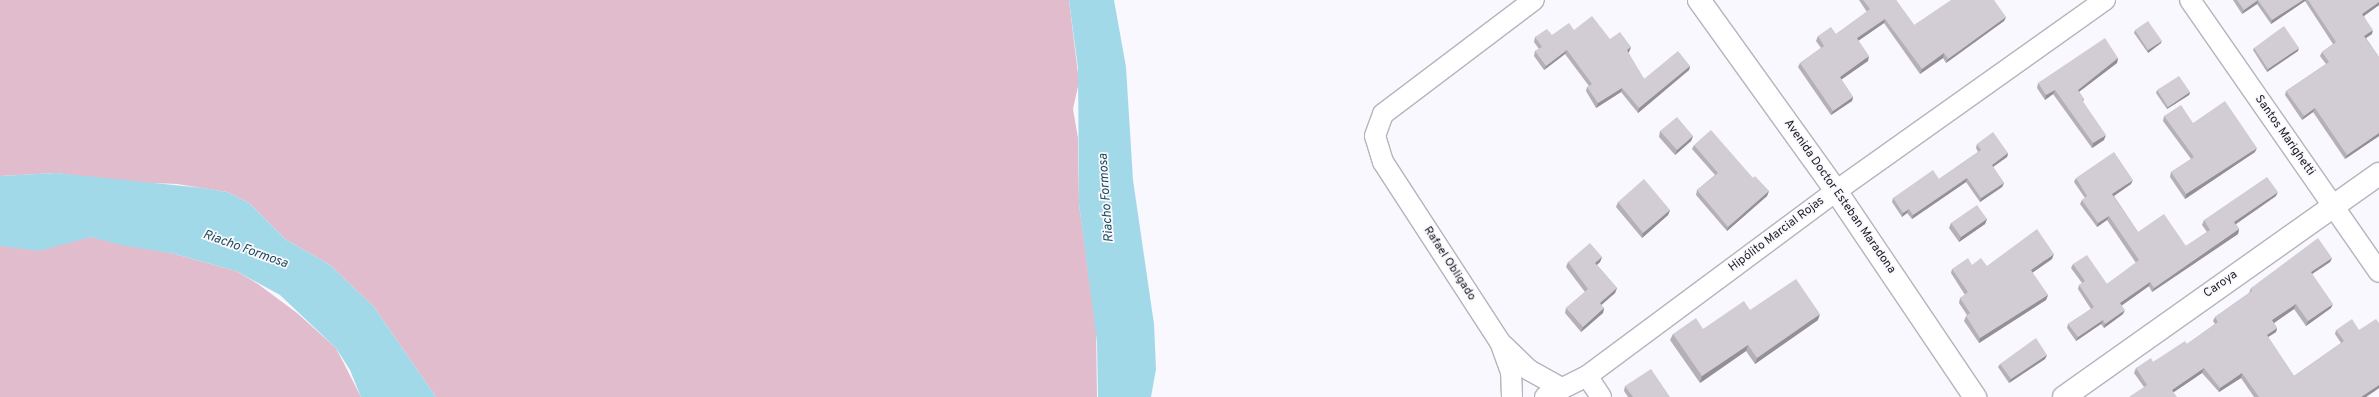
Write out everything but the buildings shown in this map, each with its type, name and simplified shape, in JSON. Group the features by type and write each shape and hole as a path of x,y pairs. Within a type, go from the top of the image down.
{"main road":[{"name":"Avenida Doctor Esteban Maradona","path":"1699,0 1836,191 1975,397"},
{"name":"Caroya","path":"2064,397 2379,174"}],"street":[{"name":"Rafael Obligado","path":"1512,397 1511,372 1500,342 1383,162 1375,136 1383,114 1534,0"},
{"name":"Hipólito Marcial Rojas","path":"1554,393 1587,376 1836,191 2105,0"},
{"name":"Santos Marighetti","path":"2190,0 2379,272"},
{"path":"1500,342 1529,370 1545,381 1554,393"},
{"path":"1587,376 1601,397"}],"shaded area":[{"path":"0,0 1069,0 1079,82 1073,109 1078,138 1079,204 1096,328 1097,397 436,397 374,307 330,265 285,239 249,203 227,192 177,184 125,182 56,173 0,176"},
{"path":"91,237 175,254 236,271 258,284 297,313 336,348 361,397 0,397 0,241"}],"water":[{"name":"Riacho Formosa","path":"1069,0 1114,0 1126,67 1133,180 1154,324 1156,369 1151,397 1098,397 1097,342 1079,204 1078,68"},
{"name":"Riacho Formosa","path":"56,173 203,188 227,192 249,203 285,239 330,265 374,307 436,397 361,397 350,370 336,348 280,295 236,271 175,254 121,245 91,237 39,251 0,246 0,176"}]}
